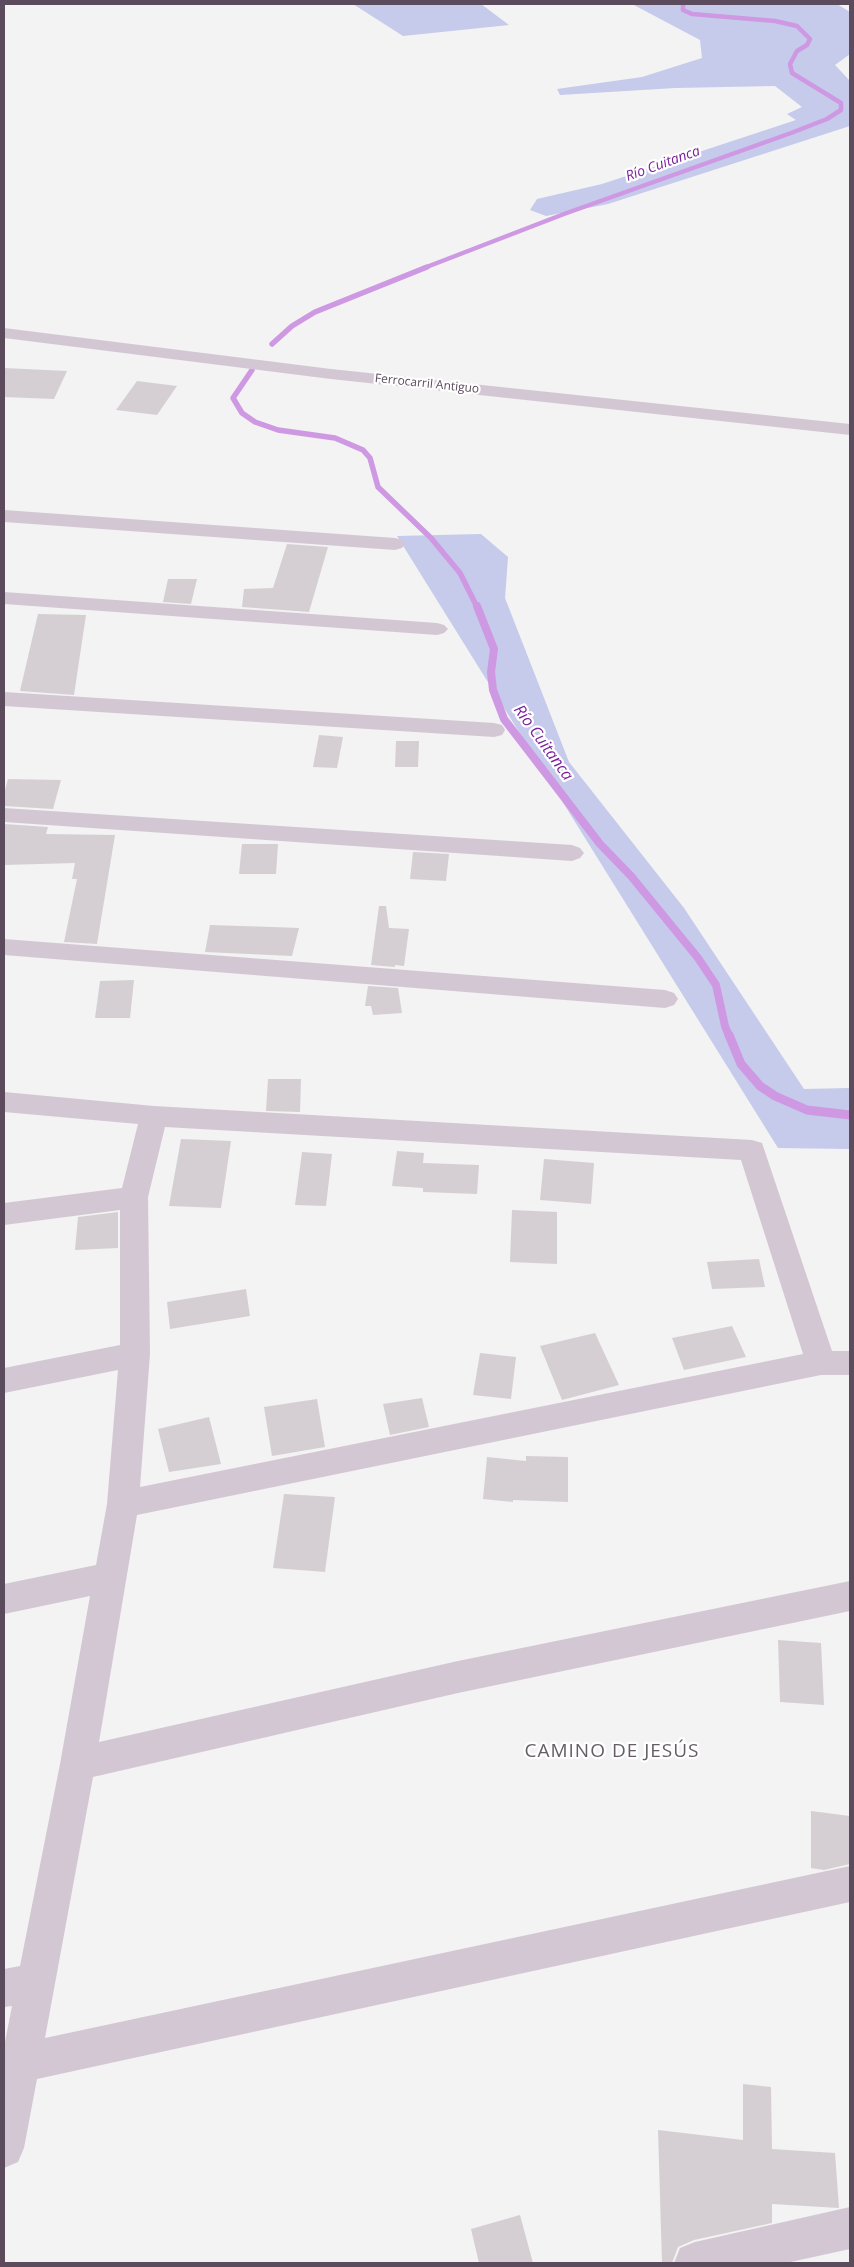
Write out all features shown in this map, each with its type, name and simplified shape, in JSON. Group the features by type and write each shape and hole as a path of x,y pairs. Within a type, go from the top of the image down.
{"street":[{"name":"Ferrocarril Antiguo","path":"4,333 331,374 850,430"},
{"path":"4,516 395,544"},
{"path":"4,598 437,629"},
{"path":"4,699 494,730"},
{"path":"4,816 572,853"},
{"path":"4,947 665,999"},
{"path":"4,1102 154,1116 752,1150 836,1363 123,1504"},
{"path":"4,2148 19,2064 20,1985 78,1764 123,1504 135,1354 134,1197 154,1116"},
{"path":"4,1214 134,1197"},
{"path":"4,1380 135,1354"},
{"path":"4,1600 111,1577"},
{"path":"78,1764 458,1677 850,1596"},
{"path":"19,2064 850,1884"},
{"path":"695,2263 850,2228"}],"shaded area":[{"path":"353,4 481,4 509,25 403,36"},
{"path":"632,4 837,4 850,12 850,54 835,65 850,81 850,126 608,204 546,216 530,210 537,199 602,184 796,120 787,114 802,107 775,86 675,88 560,95 557,89 642,77 702,58 700,40"},
{"path":"481,534 508,557 505,598 569,762 684,908 804,1089 850,1088 850,1149 778,1148 397,536"}],"building":[{"path":"4,368 67,371 54,399 4,397"},
{"path":"137,381 177,386 157,415 116,410"},
{"path":"287,544 328,547 309,612 242,607 244,589 273,588"},
{"path":"168,579 197,579 191,604 163,602"},
{"path":"38,614 86,615 74,695 20,691"},
{"path":"319,735 343,737 337,768 313,767"},
{"path":"396,741 419,741 418,767 395,767"},
{"path":"8,779 61,780 53,809 4,806 4,794"},
{"path":"4,824 48,827 46,834 115,835 97,944 64,942 77,879 72,879 75,863 4,865"},
{"path":"242,844 278,844 276,874 239,874"},
{"path":"413,852 449,854 446,881 410,879"},
{"path":"379,906 386,906 389,928 409,929 404,966 371,965"},
{"path":"210,925 299,928 292,956 205,952"},
{"path":"134,980 130,1018 95,1018 100,981"},
{"path":"368,986 398,988 402,1013 373,1015 371,1006 365,1006"},
{"path":"268,1079 301,1079 300,1112 266,1111"},
{"path":"181,1139 231,1141 221,1208 169,1206"},
{"path":"397,1151 424,1153 423,1163 479,1165 477,1194 423,1192 423,1188 392,1186"},
{"path":"302,1152 332,1154 326,1206 295,1205"},
{"path":"544,1159 594,1163 591,1204 540,1200"},
{"path":"512,1210 557,1212 557,1264 510,1262"},
{"path":"118,1212 118,1248 75,1250 78,1217"},
{"path":"759,1259 765,1287 712,1289 707,1262"},
{"path":"246,1289 250,1316 170,1329 167,1302"},
{"path":"732,1326 746,1357 684,1370 672,1338"},
{"path":"595,1333 619,1385 562,1400 540,1346"},
{"path":"480,1353 516,1357 511,1399 473,1395"},
{"path":"422,1398 429,1427 390,1435 383,1404"},
{"path":"317,1399 325,1447 272,1456 264,1407"},
{"path":"209,1417 221,1464 169,1472 158,1429"},
{"path":"526,1456 568,1457 568,1502 513,1500 513,1502 483,1499 487,1457 526,1461"},
{"path":"284,1494 335,1497 325,1572 273,1568"},
{"path":"778,1640 821,1643 824,1705 780,1702"},
{"path":"811,1811 850,1816 850,1864 824,1870 811,1868"},
{"path":"743,2084 771,2087 772,2149 835,2153 839,2208 772,2204 772,2223 694,2240 678,2247 672,2263 662,2263 658,2130 743,2140"},
{"path":"520,2215 533,2263 479,2263 471,2229"}],"waterway":[{"name":"Río Cuitanca","path":"424,268 564,214 791,133 827,119 841,110 841,103 792,73 790,64 797,51 807,45 810,39 797,26 775,21 692,14 683,10 683,4"},
{"name":"Río Cuitanca","path":"272,344 292,326 315,312 427,267"},
{"name":"Río Cuitanca","path":"252,370 233,398 242,413 255,422 278,430 335,438 363,450 370,458 378,487 431,538 460,573 477,607"},
{"name":"Río Cuitanca","path":"477,606 494,649 491,672 493,690 504,719 600,844 631,876 698,958 716,985 729,1036"},
{"name":"Río Cuitanca","path":"729,1035 741,1064 760,1086 775,1096 807,1110 850,1115"}],"district":[{"name":"CAMINO DE JESÚS","path":"612,1752"}]}
